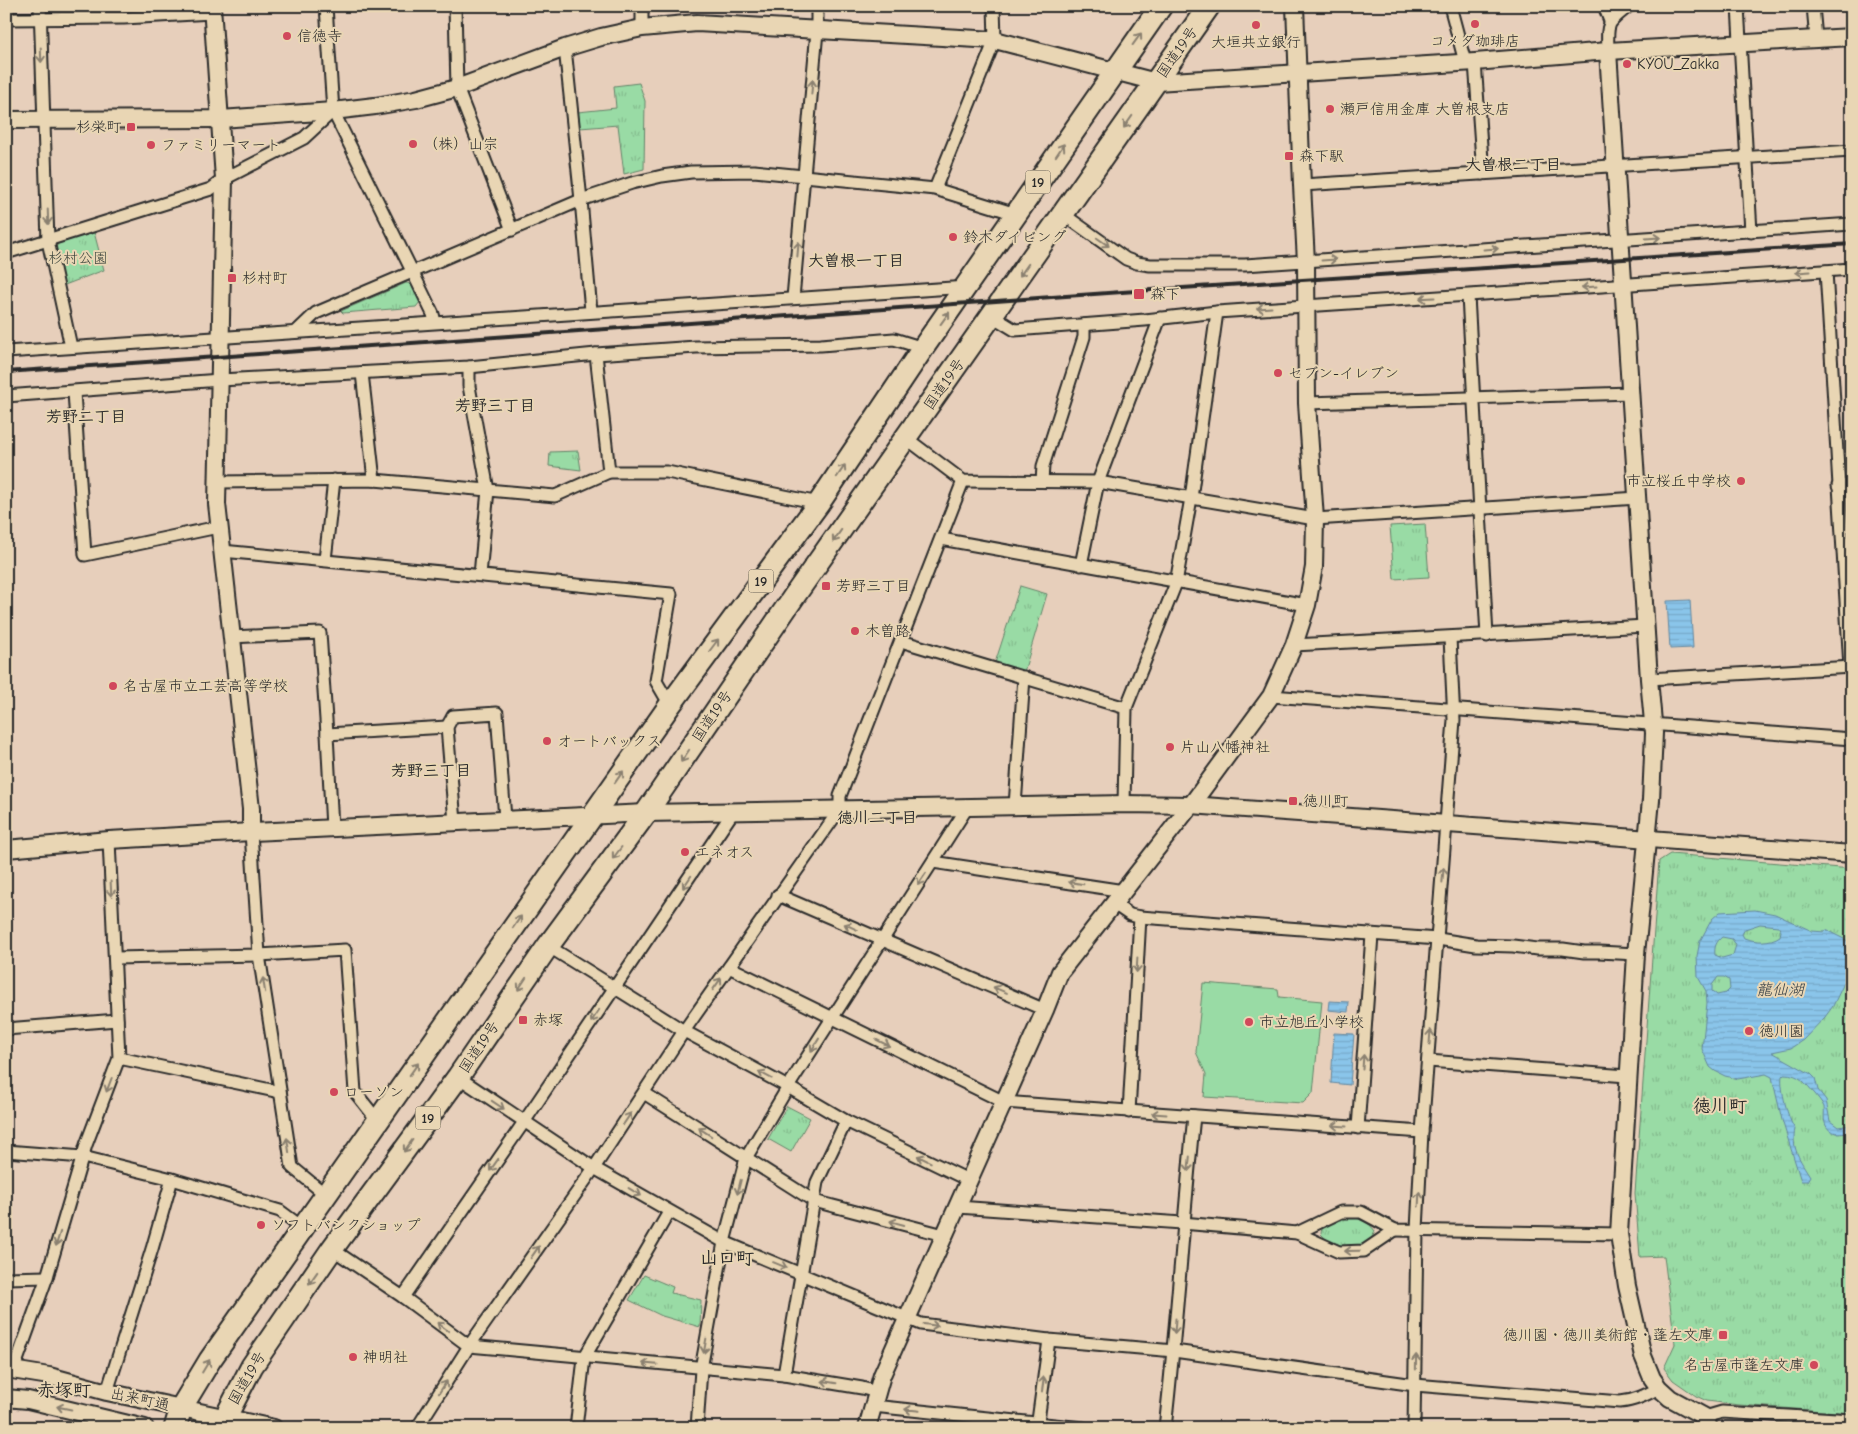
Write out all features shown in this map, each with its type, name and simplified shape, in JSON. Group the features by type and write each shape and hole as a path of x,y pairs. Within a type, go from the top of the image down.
{"highway":[{"name":"19","path":"178,1418 210,1360 670,704 819,503 923,348 1161,6"},
{"name":"国道19号","path":"223,1423 252,1366 332,1249 458,1077 548,946 646,813 795,595 1209,6"}],"street":[{"path":"326,6 333,111 413,272 435,322"},
{"path":"455,6 457,88 512,230"},
{"path":"642,6 642,28"},
{"path":"793,298 817,31 817,6"},
{"path":"935,189 995,40 994,6"},
{"path":"866,1428 882,1375 958,1207 968,1180 1045,1010 1060,972 1191,805 1271,696 1294,645 1307,605 1314,567 1315,519 1308,403 1306,262 1295,6"},
{"path":"1450,6 1470,62 1483,174"},
{"path":"1604,6 1610,21 1608,51 1653,724 1651,800 1636,954 1627,1076 1619,1234 1627,1286 1643,1356 1652,1378 1659,1388 1707,1423 1722,1412 1852,1420"},
{"path":"1610,21 1629,6"},
{"path":"1738,6 1751,232"},
{"path":"1813,6 1816,39"},
{"path":"6,19 40,12 212,10 224,179 217,482 218,526 251,816 259,955 292,1167 326,1195"},
{"path":"40,12 48,240 71,347"},
{"path":"6,120 221,119 333,111 416,100 457,88 564,48 601,37 642,28 697,23 995,40 1156,82 1470,62 1608,51 1852,37"},
{"path":"564,48 591,311"},
{"path":"6,253 211,189 224,179 304,138 333,111"},
{"path":"1302,185 1852,151"},
{"path":"296,332 316,314 581,200 632,183 662,176 691,172 754,171 805,175 935,189 1016,214"},
{"path":"1063,214 1126,259 1137,263 1189,266 1306,262 1852,224"},
{"path":"992,316 1015,330 1217,312 1852,269"},
{"path":"1649,679 1851,667 1838,486 1826,271"},
{"path":"6,352 967,286"},
{"path":"1468,296 1487,636"},
{"path":"1124,804 1126,708 1176,583 1192,498 1217,312"},
{"path":"1081,565 1098,482 1160,318"},
{"path":"1042,481 1042,466 1084,337 1084,325"},
{"path":"6,396 220,380 469,367 596,354 696,347 821,345 894,339 923,348"},
{"path":"596,354 609,472"},
{"path":"469,367 469,386 488,490 480,575"},
{"path":"362,373 374,480"},
{"path":"74,392 85,555 218,526"},
{"path":"1308,403 1631,393"},
{"path":"906,438 962,480 1098,482 1315,519 1638,498"},
{"path":"217,482 374,480 555,496 609,472 666,472 819,503"},
{"path":"325,560 334,480"},
{"path":"417,1428 469,1346 594,1168 684,1031 840,809 840,796 941,539 962,480"},
{"path":"1838,486 1852,485"},
{"path":"941,539 1176,583 1307,605"},
{"path":"222,551 671,594 656,681 670,704"},
{"path":"1294,645 1646,626"},
{"path":"231,638 320,633 332,828"},
{"path":"1414,1428 1417,1230 1422,1132 1454,720 1450,638"},
{"path":"900,641 1126,708"},
{"path":"1016,806 1024,677"},
{"path":"1271,696 1852,739"},
{"path":"454,822 447,727 453,716 497,713 505,819"},
{"path":"327,734 447,727"},
{"path":"6,849 109,840 251,832 646,813 1124,804 1191,805 1852,854"},
{"path":"697,1428 701,1369 724,1242 746,1158 788,1087 966,808"},
{"path":"403,1297 524,1122 732,812"},
{"path":"10,1369 47,1277 83,1157 119,1058 109,840"},
{"path":"933,862 1119,897 1130,915 1140,917 1438,939 1476,945 1636,954"},
{"path":"778,895 1045,1010"},
{"path":"1129,1112 1140,917"},
{"path":"1358,1128 1372,934"},
{"path":"548,946 684,1031 788,1087 846,1121 968,1180"},
{"path":"115,958 259,955 345,950 355,1092 378,1121"},
{"path":"729,967 1004,1102 1422,1132"},
{"path":"6,1029 118,1020"},
{"path":"119,1058 280,1092"},
{"path":"1428,1061 1627,1076"},
{"path":"458,1077 594,1168 724,1242 922,1324 1050,1340 1174,1351 1415,1385 1620,1402 1630,1402 1659,1388"},
{"path":"644,1093 814,1201 944,1235"},
{"path":"1165,1428 1174,1351 1182,1223 1194,1116"},
{"path":"784,1375 817,1182 846,1121"},
{"path":"6,1151 83,1157 172,1180 280,1211 303,1228"},
{"path":"107,1392 172,1180"},
{"path":"958,1207 1182,1223 1297,1234 1340,1252 1364,1251 1395,1230"},
{"path":"576,1428 584,1358 670,1212"},
{"path":"1297,1234 1340,1212 1361,1212 1395,1230 1619,1234"},
{"path":"332,1249 403,1297 469,1346 701,1369 784,1375 862,1388 875,1399 1037,1426 1083,1428"},
{"path":"6,1278 47,1277"},
{"path":"1037,1426 1050,1340"},
{"name":"出来町通","path":"10,1369 49,1376 107,1392 178,1418 274,1428"},
{"name":"出来町通","path":"6,1398 28,1400 92,1421 145,1428"}],"green space":[{"path":"639,83 645,101 644,169 624,174 618,125 580,128 578,112 616,108 614,86"},
{"name":"杉村公園","path":"94,232 104,270 62,286 54,250 58,244"},
{"path":"406,283 412,284 420,302 416,307 343,313 341,311"},
{"path":"578,451 581,470 549,466 550,452"},
{"path":"1425,524 1429,577 1394,579 1390,526"},
{"path":"1020,586 1047,594 1024,672 995,663"},
{"name":"徳川園","path":"1670,854 1852,869 1852,1413 1707,1401 1696,1396 1673,1380 1664,1368 1675,1344 1664,1256 1640,1257 1635,1193 1659,861"},
{"path":"1203,983 1278,989 1279,997 1322,1001 1313,1093 1303,1103 1204,1097 1206,1074 1196,1052"},
{"path":"787,1106 810,1118 791,1152 768,1139"},
{"path":"1348,1217 1363,1221 1375,1231 1369,1240 1358,1245 1340,1246 1330,1242 1321,1234 1324,1226 1327,1224"},
{"path":"644,1275 673,1287 671,1293 701,1300 700,1327 662,1316 629,1300"}],"water":[{"path":"1690,600 1693,648 1670,649 1667,601"},
{"name":"龍仙湖","path":"1755,910 1775,914 1812,931 1825,932 1826,930 1852,943 1852,966 1848,974 1852,975 1852,989 1847,991 1850,985 1844,983 1833,1006 1803,1040 1791,1048 1772,1052 1815,1078 1818,1090 1826,1100 1830,1121 1838,1127 1852,1125 1852,1131 1836,1133 1830,1130 1824,1121 1823,1105 1808,1086 1798,1077 1790,1074 1782,1076 1785,1104 1795,1129 1795,1148 1810,1176 1807,1181 1801,1181 1782,1120 1772,1077 1766,1074 1738,1079 1725,1076 1710,1067 1702,1049 1707,1003 1706,991 1698,977 1697,956 1700,941 1712,919 1720,912","holes":["1760,924 1778,926 1781,931 1780,936 1772,940 1762,941 1744,938 1742,934 1745,929","1722,937 1732,939 1736,945 1733,955 1722,958 1715,955 1716,945","1718,977 1724,977 1729,980 1730,989 1726,993 1717,995 1712,991 1712,985"]},
{"path":"1329,1001 1349,1002 1348,1012 1328,1010"},
{"path":"1334,1033 1354,1034 1350,1085 1331,1083"}],"railway":[{"path":"6,372 1136,291 1852,244"}],"place":[{"name":"コメダ珈琲店","path":"1475,24"},
{"name":"大垣共立銀行","path":"1256,25"},
{"name":"信徳寺","path":"287,36"},
{"name":"KYOU_Zakka","path":"1627,64"},
{"name":"瀬戸信用金庫 大曽根支店","path":"1330,109"},
{"name":"杉栄町","path":"131,127"},
{"name":"（株）山宗","path":"413,144"},
{"name":"ファミリーマート","path":"151,145"},
{"name":"森下駅","path":"1289,156"},
{"name":"鈴木ダイビング","path":"953,237"},
{"name":"杉村町","path":"232,278"},
{"name":"森下","path":"1139,294"},
{"name":"セブン-イレブン","path":"1278,373"},
{"name":"市立桜丘中学校","path":"1741,481"},
{"name":"芳野三丁目","path":"826,586"},
{"name":"木曽路","path":"855,631"},
{"name":"名古屋市立工芸高等学校","path":"113,686"},
{"name":"オートバックス","path":"547,741"},
{"name":"片山八幡神社","path":"1170,747"},
{"name":"徳川町","path":"1293,801"},
{"name":"エネオス","path":"685,852"},
{"name":"赤塚","path":"523,1020"},
{"name":"市立旭丘小学校","path":"1249,1022"},
{"name":"徳川園","path":"1749,1031"},
{"name":"ローソン","path":"334,1092"},
{"name":"ソフトバンクショップ","path":"261,1225"},
{"name":"徳川園・徳川美術館・蓬左文庫","path":"1723,1335"},
{"name":"神明社","path":"353,1357"},
{"name":"名古屋市蓬左文庫","path":"1814,1365"}],"district":[{"name":"大曽根二丁目","path":"1513,165"},
{"name":"大曽根一丁目","path":"856,261"},
{"name":"芳野三丁目","path":"495,406"},
{"name":"芳野二丁目","path":"86,417"},
{"name":"芳野三丁目","path":"431,771"},
{"name":"徳川二丁目","path":"877,818"},
{"name":"徳川町","path":"1720,1106"},
{"name":"山口町","path":"727,1258"},
{"name":"赤塚町","path":"64,1390"}]}
